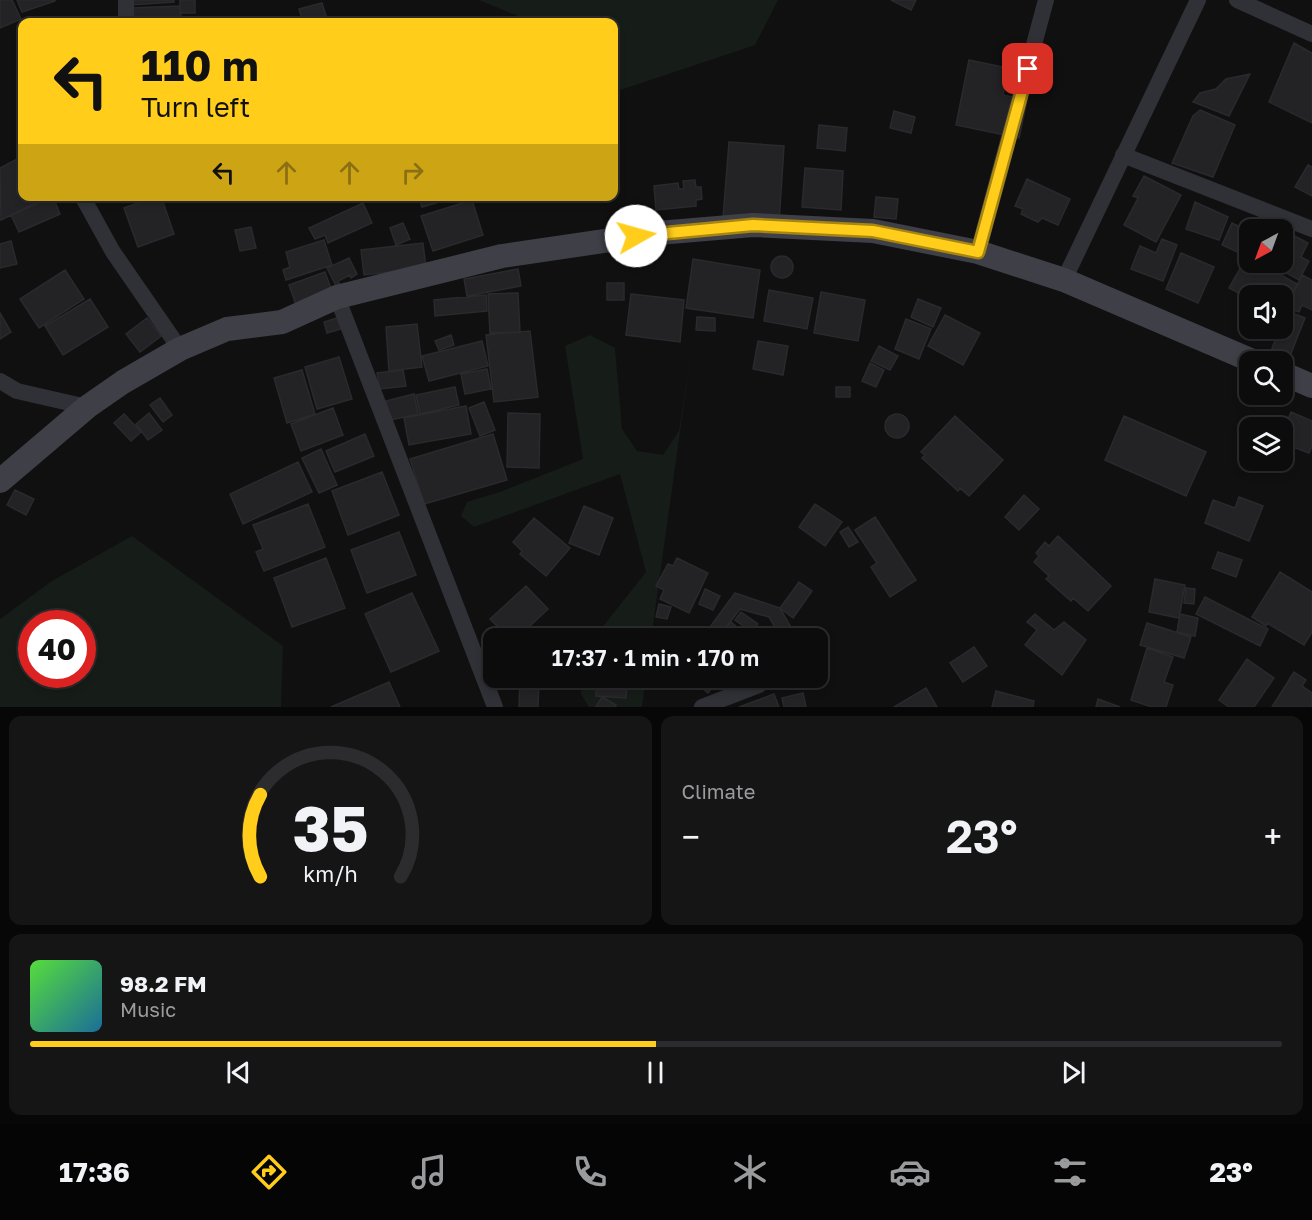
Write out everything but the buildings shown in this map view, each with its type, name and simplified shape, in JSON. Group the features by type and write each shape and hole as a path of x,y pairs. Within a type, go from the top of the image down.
{"street":[{"path":"126,0 126,18"},
{"path":"978,252 1046,0"},
{"path":"1064,280 1198,0"},
{"path":"1237,0 1312,34"},
{"path":"1124,155 1312,229"},
{"path":"85,201 113,252 180,350"},
{"path":"0,481 87,407 123,382 180,350 227,329 282,322 336,297 502,256 658,233 753,225 873,231 978,252 1064,280 1239,355"},
{"path":"336,297 495,707"},
{"path":"1293,378 1312,386"},
{"path":"0,381 17,391 87,407"},
{"path":"702,707 751,688"}],"shaded area":[{"path":"479,0 778,0 755,45 618,91 618,18 520,17"},
{"path":"590,335 615,348 622,429 637,451 663,455 679,431 692,346 653,628 602,628 646,572 620,474 474,527 461,516 467,502 500,492 583,459 565,346"},
{"path":"132,536 283,646 281,707 0,707 0,619 52,581"},
{"path":"581,688 645,688 642,707 589,707 581,694"}],"route":[{"path":"636,236 753,225 873,231 978,252 1028,69"}]}
